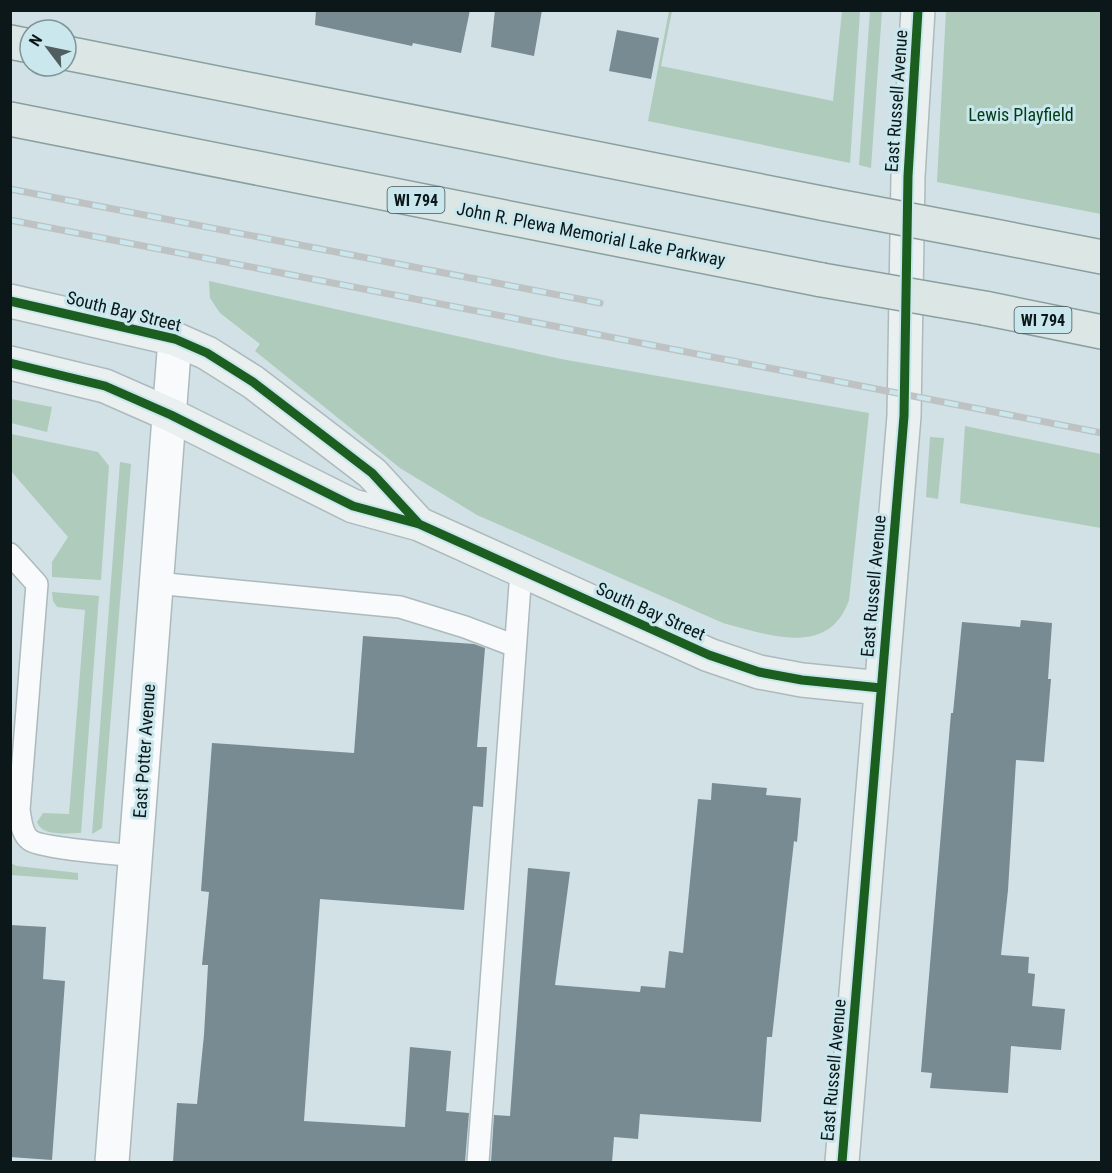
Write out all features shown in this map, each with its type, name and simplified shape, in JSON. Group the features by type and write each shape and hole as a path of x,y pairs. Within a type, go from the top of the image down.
{"main road":[{"name":"East Russell Avenue","path":"842,1162 904,416 908,176 918,10"},
{"path":"78,56 1101,257"},
{"name":"John R. Plewa Memorial Lake Parkway","path":"10,119 822,280 984,308 1101,332"},
{"name":"South Bay Street","path":"10,301 175,339 207,353 253,382 372,473 419,524"},
{"name":"South Bay Street","path":"10,363 105,386 171,415 353,506 419,524 709,655 759,672 802,680 881,688"}],"street":[{"name":"East Potter Avenue","path":"112,1162 171,415 175,339"}],"lane":[{"path":"10,554 37,584 20,810 21,828 30,840 46,845 136,856"},
{"path":"478,1162 521,571"},
{"path":"156,583 400,607 465,627 515,646"}],"green space":[{"path":"669,11 672,11 661,66 833,101 842,11 860,11 850,163 648,121"},
{"path":"870,11 882,11 871,168 859,165"},
{"name":"Lewis Playfield","path":"946,11 1101,11 1101,214 937,182"},
{"path":"209,281 561,359 869,413 849,600 840,618 827,630 812,636 795,638 759,633 723,623 477,515 400,468 255,351 260,344 220,313 210,298"},
{"path":"11,399 52,407 47,432 11,423"},
{"path":"965,426 1101,454 1101,528 960,503"},
{"path":"11,434 98,452 109,466 101,580 52,577 52,562 68,537 11,471"},
{"path":"930,437 944,438 938,499 926,497"},
{"path":"120,462 131,464 102,828 92,834"},
{"path":"52,592 99,596 81,833 50,832 40,827 37,822 43,813 69,814 85,610 57,607 53,601"},
{"path":"10,863 17,866 78,873 78,880 11,875"}],"building":[{"path":"316,10 470,10 461,53 413,43 412,46 315,25"},
{"path":"495,10 542,10 534,56 491,47"},
{"path":"617,30 659,38 651,79 609,71"},
{"path":"1021,620 1052,623 1048,679 1051,679 1044,762 1016,760 1008,890 1001,955 1029,957 1028,973 1035,974 1032,1006 1065,1009 1061,1050 1011,1046 1008,1093 930,1088 932,1073 921,1072 951,713 953,713 962,622 1020,627"},
{"path":"363,636 474,644 485,648 477,747 487,747 483,807 473,806 464,910 320,899 304,1121 405,1127 410,1047 451,1051 446,1111 469,1113 465,1162 173,1162 177,1103 197,1104 204,1035 208,965 202,965 209,892 201,891 212,743 354,753"},
{"path":"712,783 767,788 766,795 801,798 772,1037 767,1037 761,1122 640,1114 638,1139 614,1137 612,1162 491,1162 494,1115 510,1116 528,868 570,872 555,985 640,992 641,986 665,988 669,951 683,953 698,799 711,800"},
{"path":"10,925 46,927 43,979 65,981 52,1160 10,1157"}],"railway":[{"path":"10,189 600,303"},
{"path":"10,220 1102,433"}],"cycle path":[{"path":"842,1162 904,416 908,176 918,10"},
{"path":"10,301 175,339 207,353 253,382 372,473 419,524"},
{"path":"10,363 105,386 171,415 353,506 419,524 709,655 759,672 802,680 881,688"}]}
